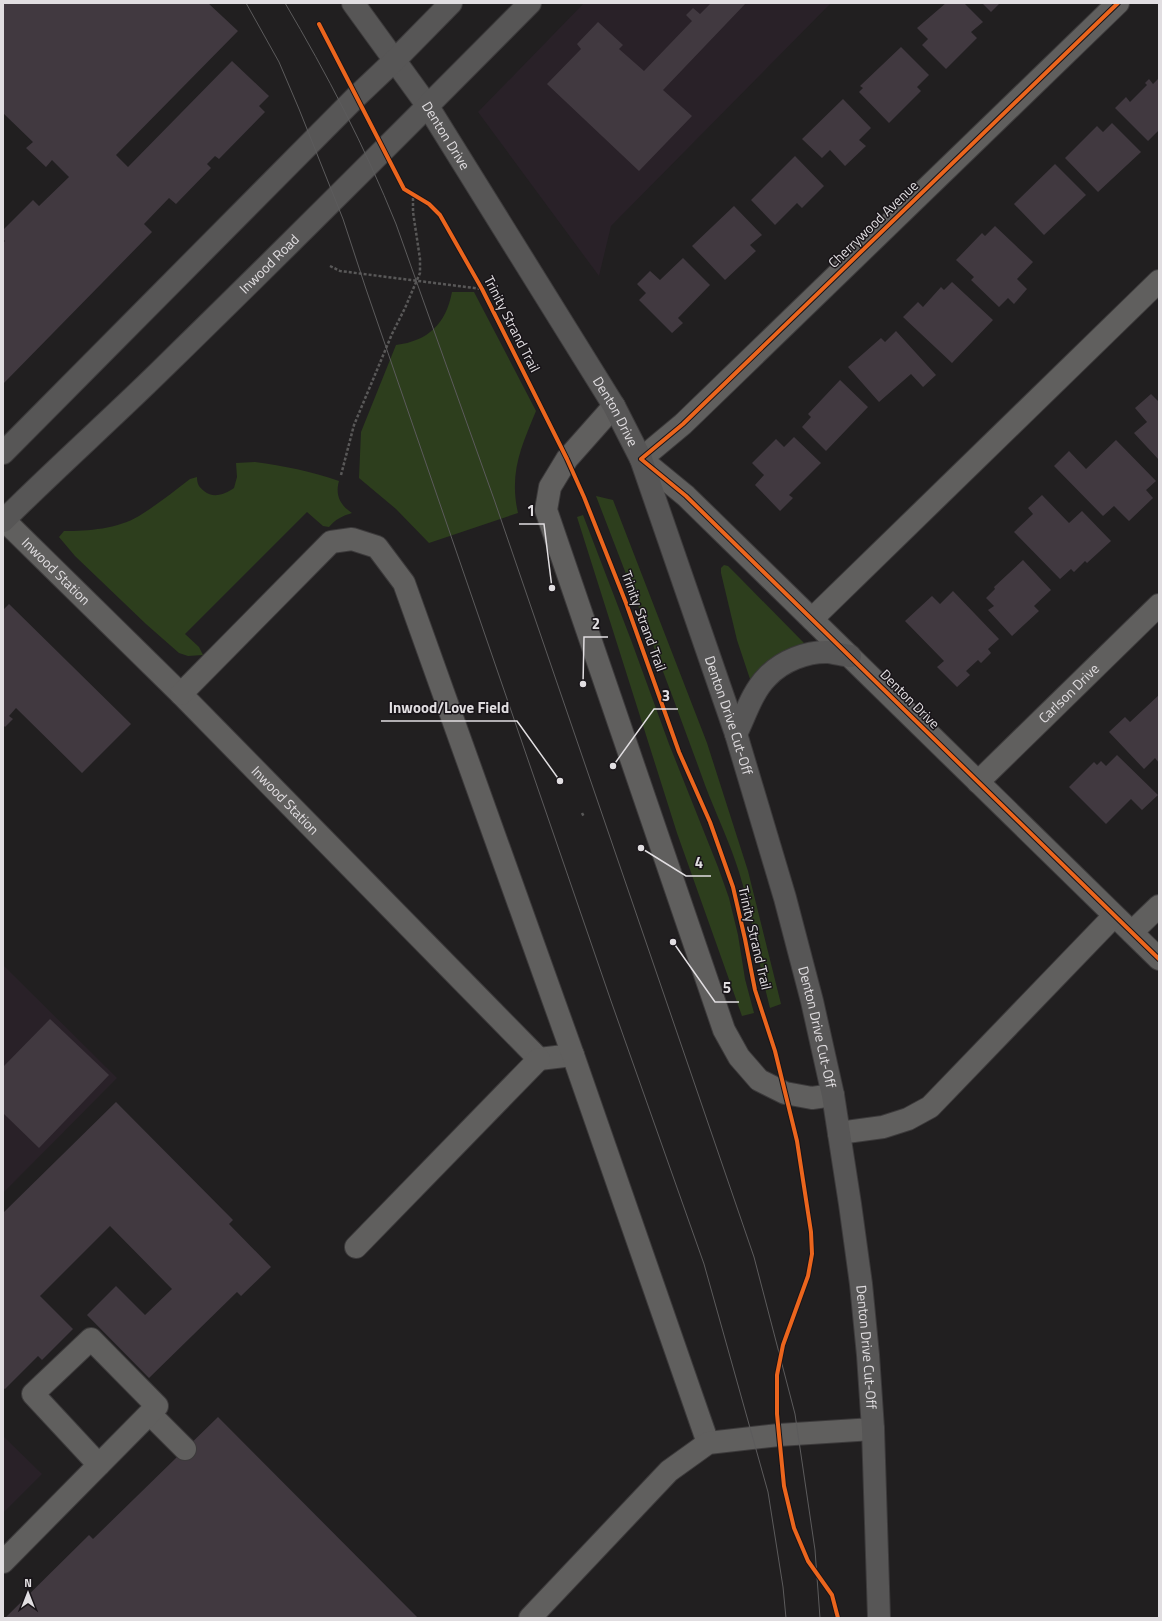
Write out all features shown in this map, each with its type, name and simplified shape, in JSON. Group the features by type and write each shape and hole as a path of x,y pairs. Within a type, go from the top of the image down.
{"main road":[{"name":"Denton Drive","path":"353,3 427,105 614,406 641,459"},
{"path":"3,453 351,101 395,60 451,3"},
{"name":"Inwood Road","path":"3,520 157,374 385,150 427,105 530,3"},
{"name":"Denton Drive Cut-Off","path":"641,459 736,734 785,898 812,1001 833,1095 861,1284 873,1429 879,1618"},
{"path":"736,734 754,696 767,677 784,663 806,655 828,652 850,656"}],"street":[{"name":"Cherrywood Avenue","path":"641,459 683,424 1118,3"},
{"path":"812,619 1159,281"},
{"path":"614,406 567,459 550,487 546,510 724,1030 739,1057 759,1080 785,1093 812,1098 833,1095"},
{"name":"Denton Drive","path":"641,459 686,496 1159,960"},
{"name":"Inwood Station","path":"3,520 181,694 539,1059"},
{"path":"181,694 331,542 352,539 377,547 404,583 573,1055 708,1443"},
{"name":"Carlson Drive","path":"978,782 1159,605"},
{"path":"1132,932 1159,906"},
{"path":"839,1132 883,1127 908,1119 930,1107 1114,916"},
{"path":"356,1247 539,1059 573,1055"},
{"path":"3,1562 150,1414 157,1406 91,1340 32,1394 99,1465"},
{"path":"150,1414 185,1449"},
{"path":"530,1618 669,1471 708,1443 779,1435 873,1429"}],"path":[{"path":"408,192 418,198"},
{"path":"341,475 354,425 420,272 420,259 413,212 413,194"},
{"path":"330,266 340,271 482,289"},
{"path":"582,813 584,817"}],"shaded area":[{"path":"584,3 831,3 611,226 599,276 478,112"},
{"path":"3,965 117,1078 3,1193"},
{"path":"3,1436 42,1474 3,1513"}],"green space":[{"path":"452,292 474,292 536,411 518,460 515,485 518,513 429,543 396,509 359,478 361,432 396,345 417,340 434,329 445,313"},
{"path":"255,462 297,469 339,481 338,495 344,507 352,513 339,518 329,527 323,526 307,512 185,634 199,647 203,655 188,656 179,653 146,624 75,556 59,537 64,531 103,528 122,524 139,516 190,479 197,477 197,482 204,491 212,495 223,494 234,488 237,477 236,463"},
{"path":"596,496 613,500 707,743 748,871 781,1004 770,1008 744,889 735,861"},
{"path":"583,515 669,744 729,898 738,935 745,979 754,1013 742,1016 677,833 577,517"},
{"path":"724,565 728,566 805,644 753,680 750,679 737,640 721,573 721,568"}],"building":[{"path":"3,3 208,3 238,31 116,155 128,167 232,61 269,96 259,106 265,112 219,159 215,156 207,164 211,168 176,204 169,198 144,224 152,232 3,384 3,243 5,241 3,239 3,230 33,200 39,206 69,177 52,160 46,167 26,148 33,142 3,113"},
{"path":"711,3 746,3 663,90 692,116 639,171 547,84 581,49 577,44 598,22 623,45 619,49 644,71 692,21 686,15 693,8 700,14"},
{"path":"946,3 964,3 983,22 971,32 977,38 946,69 922,45 928,39 917,28"},
{"path":"982,3 1000,3 991,12"},
{"path":"901,47 929,75 917,87 921,91 889,123 859,92 863,88 860,86"},
{"path":"1159,78 1159,130 1148,141 1115,108 1126,97 1130,102 1147,85 1145,83 1149,79 1153,84"},
{"path":"843,99 871,128 859,140 866,146 845,166 830,150 822,158 802,139"},
{"path":"1112,123 1141,152 1098,192 1065,158 1097,126 1103,132"},
{"path":"795,156 824,186 802,208 797,203 775,225 751,200"},
{"path":"1055,164 1086,195 1044,235 1014,204"},
{"path":"734,206 762,235 750,245 756,251 725,280 692,246"},
{"path":"995,226 1033,262 1017,279 1027,289 1014,304 1008,298 999,307 971,280 974,277 956,260 982,233 985,236"},
{"path":"683,258 710,285 678,318 683,323 672,333 639,300 646,293 637,284 650,271 660,280"},
{"path":"952,282 993,320 952,363 903,317 918,302 923,307 941,287 944,290"},
{"path":"896,331 936,375 923,387 911,374 879,402 848,367 881,338 885,342"},
{"path":"840,380 868,407 826,451 802,427 811,417 808,414"},
{"path":"1151,394 1159,402 1159,460 1134,433 1147,422 1135,408"},
{"path":"794,437 821,463 789,495 793,498 780,511 755,485 764,475 752,463 776,439 784,447"},
{"path":"1116,440 1156,481 1146,490 1153,498 1129,521 1114,506 1103,516 1054,466 1069,451 1086,469"},
{"path":"1042,495 1069,523 1082,511 1111,541 1087,563 1085,561 1074,572 1071,569 1060,579 1014,532 1033,514 1028,508"},
{"path":"1023,560 1051,590 1034,606 1039,611 1012,636 988,610 994,606 986,598 995,589 994,587"},
{"path":"953,591 999,639 988,649 991,653 981,663 978,660 966,671 970,675 957,687 937,667 944,661 905,621 932,596 940,604"},
{"path":"9,604 131,724 82,773 16,708 9,716 13,719 5,727 3,725 3,610"},
{"path":"1159,695 1159,763 1155,758 1144,769 1109,732 1125,717 1130,722"},
{"path":"1117,755 1158,795 1142,810 1131,799 1106,824 1069,787 1094,762 1097,765 1101,761 1106,766"},
{"path":"50,1019 109,1075 39,1148 3,1113 3,1067"},
{"path":"116,1102 233,1220 229,1224 271,1267 241,1296 237,1292 149,1378 87,1315 116,1286 145,1315 172,1289 110,1226 40,1296 73,1329 42,1360 38,1356 5,1389 3,1388 3,1213"},
{"path":"218,1417 418,1618 5,1618 89,1535 93,1539"}],"tram line":[{"path":"246,3 279,62 343,219 611,1001 704,1264 768,1492 783,1587 786,1618"},
{"path":"285,3 345,111 396,224 495,502 754,1257 795,1414 815,1550 820,1618"}],"cycle path":[{"path":"1118,3 683,424 641,459 686,496 1159,959"},
{"name":"Trinity Strand Trail","path":"319,24 404,189 429,204 440,215 482,289 567,459 584,497 626,603 679,752 710,822 733,887 755,990 775,1051 797,1141 811,1232 812,1254 808,1276 783,1345 777,1375 777,1414 784,1486 794,1528 808,1561 832,1595 838,1618"}],"place":[{"name":"1","path":"552,588"},
{"name":"2","path":"583,684"},
{"name":"3","path":"613,766"},
{"name":"Inwood/Love Field","path":"560,781"},
{"name":"4","path":"641,848"},
{"name":"5","path":"673,942"}]}
